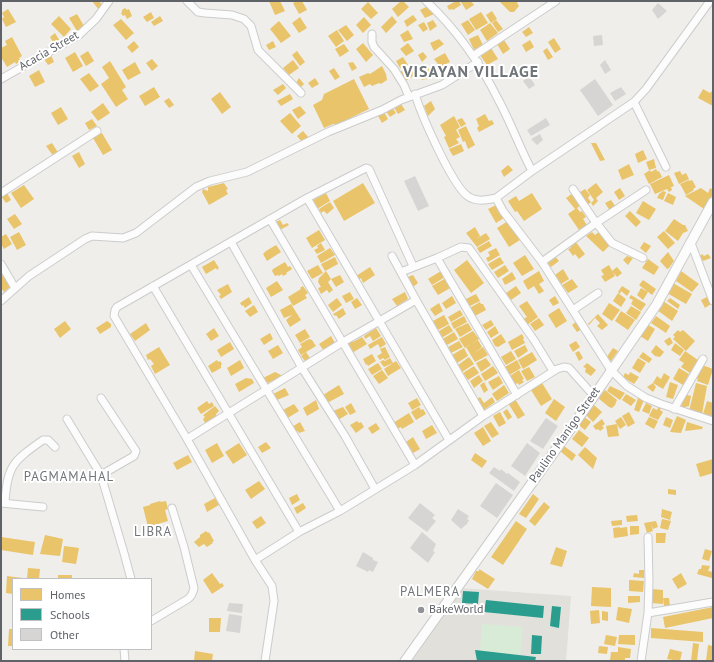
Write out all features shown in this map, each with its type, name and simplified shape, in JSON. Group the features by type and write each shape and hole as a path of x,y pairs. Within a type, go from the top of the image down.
{"street":[{"name":"Acacia Street","path":"1,79 79,35 96,19 109,1"},
{"path":"187,1 198,12 232,15 244,19 251,26 258,50 301,93"},
{"path":"426,1 448,24 476,59 498,99 532,171"},
{"path":"1,301 30,276 85,239 92,236 123,238 136,233 196,187 226,176 248,172 328,132 382,110 412,95 442,85 556,1"},
{"path":"372,34 372,42 374,47 394,69 412,95 444,160 462,191 471,198 478,200 496,198 532,171 634,102 646,89 710,1"},
{"path":"634,102 666,167"},
{"path":"1,193 97,131"},
{"path":"265,661 274,594 272,586 255,560 188,439 114,316 115,310 153,286 270,219 363,168 369,169 413,266"},
{"path":"574,189 596,223 612,243 643,258"},
{"path":"542,262 596,223 646,190"},
{"path":"307,198 449,440"},
{"path":"496,198 503,211 542,262 611,370 627,386 646,398 674,409 713,421"},
{"name":"Paulino Manigo Street","path":"406,661 594,396 657,304 713,202"},
{"path":"270,219 415,465"},
{"path":"231,242 302,368 345,436 375,489"},
{"path":"691,242 713,301"},
{"path":"400,272 461,247 469,248 534,340 553,371"},
{"path":"392,256 483,416"},
{"path":"437,258 517,395"},
{"path":"1,264 15,288"},
{"path":"191,265 340,511"},
{"path":"153,286 299,532"},
{"path":"573,310 598,293"},
{"path":"188,439 343,342 416,300"},
{"path":"674,409 703,359"},
{"path":"255,560 299,532 340,511 415,465 483,416 553,371 561,368 569,368 594,396"},
{"path":"101,398 136,451 134,456 101,475"},
{"path":"67,419 101,475 131,578"},
{"path":"43,507 3,503 8,476 16,462 43,440 48,440 55,447"},
{"path":"152,620 188,599 192,595 194,588 184,547 172,508"},
{"path":"641,661 648,613 648,537"},
{"path":"648,613 713,602"},
{"path":"124,650 125,661"}],"shaded area":[{"path":"460,588 571,596 566,661 412,661"}],"green space":[{"path":"482,624 523,627 520,655 480,651"}],"building: Homes":[{"path":"92,1 99,1 103,6 99,10"},
{"path":"269,1 280,1 285,11 275,15"},
{"path":"302,1 307,10 299,14 293,3"},
{"path":"401,1 405,1 404,2 409,7 398,17 392,9"},
{"path":"459,1 461,5 453,10 449,10 447,6"},
{"path":"471,1 474,5 466,10 461,2"},
{"path":"499,1 519,1 517,3 519,6 514,12 510,12"},
{"path":"368,2 378,13 371,19 361,9"},
{"path":"428,6 434,14 425,18 420,10"},
{"path":"125,8 127,10 129,9 132,16 127,19 125,15 123,16 121,13"},
{"path":"8,9 16,22 6,27 2,19 4,17 2,13"},
{"path":"492,11 497,19 491,23 486,15"},
{"path":"151,12 154,18 147,22 143,17"},
{"path":"481,12 488,23 476,30 469,19"},
{"path":"77,14 84,26 77,31 69,18"},
{"path":"413,15 417,20 407,27 404,21"},
{"path":"59,16 71,29 64,37 51,24"},
{"path":"160,16 163,21 154,26 151,22"},
{"path":"392,16 397,22 386,33 381,27"},
{"path":"300,17 307,28 299,33 292,23"},
{"path":"364,17 371,25 363,33 356,25"},
{"path":"121,19 134,33 126,40 113,25"},
{"path":"433,20 437,26 430,31 427,23"},
{"path":"468,20 475,30 468,35 461,24"},
{"path":"496,20 503,29 498,32 492,23"},
{"path":"279,21 291,36 281,43 270,29"},
{"path":"424,22 428,29 423,32 418,25"},
{"path":"490,23 498,33 487,41 480,30"},
{"path":"346,25 354,35 347,41 338,30"},
{"path":"529,27 533,33 526,37 522,32"},
{"path":"337,30 344,41 336,47 328,36"},
{"path":"408,30 413,39 404,42 400,35"},
{"path":"55,33 61,43 55,46 50,37"},
{"path":"478,35 483,45 474,50 469,39"},
{"path":"12,37 22,56 19,58 21,61 16,64 15,62 7,67 1,57 1,48 7,45 5,41"},
{"path":"554,38 561,49 555,53 548,42"},
{"path":"439,39 444,44 434,51 430,43"},
{"path":"504,40 510,49 503,54 497,44"},
{"path":"530,40 534,47 526,52 522,45"},
{"path":"134,41 139,47 132,53 127,47"},
{"path":"273,41 276,47 269,50 266,45"},
{"path":"363,43 373,55 366,62 356,49"},
{"path":"408,43 414,51 406,56 400,49"},
{"path":"344,44 349,51 340,57 335,49"},
{"path":"491,48 498,59 487,65 480,55"},
{"path":"547,48 553,57 548,60 543,51"},
{"path":"88,51 94,61 86,66 80,56"},
{"path":"297,51 305,62 300,66 292,55"},
{"path":"75,52 83,66 73,72 65,58"},
{"path":"423,52 427,57 422,62 418,55"},
{"path":"445,53 450,62 440,67 434,59"},
{"path":"51,55 54,62 48,65 44,59"},
{"path":"403,57 408,65 400,68 396,61"},
{"path":"152,59 158,66 152,71 146,63"},
{"path":"293,60 299,68 289,75 283,68"},
{"path":"110,61 126,87 122,90 128,99 116,107 101,84 109,78 102,67"},
{"path":"135,62 141,73 128,80 122,70"},
{"path":"353,62 357,68 352,71 348,63"},
{"path":"411,65 417,74 405,81 400,72"},
{"path":"382,66 387,80 381,84 379,83 372,86 370,84 364,87 359,77 368,73 370,74"},
{"path":"427,66 434,77 422,80 418,71"},
{"path":"334,68 340,77 335,80 329,71"},
{"path":"39,70 45,82 35,87 29,76"},
{"path":"89,73 99,86 90,92 80,79"},
{"path":"299,78 304,84 299,89 296,83"},
{"path":"315,78 319,84 312,88 308,83"},
{"path":"354,79 369,109 338,124 333,124 324,128 313,105 322,100 324,94"},
{"path":"283,84 286,88 278,95 273,90"},
{"path":"154,87 160,97 145,106 139,96"},
{"path":"703,89 710,93 713,91 713,106 698,98"},
{"path":"220,92 231,107 222,114 211,99"},
{"path":"290,94 293,99 281,106 277,101"},
{"path":"169,98 174,105 169,108 164,101"},
{"path":"399,101 405,110 398,114 393,106"},
{"path":"431,101 435,109 428,116 424,106"},
{"path":"103,103 110,113 98,121 91,112"},
{"path":"300,106 306,113 298,119 292,110"},
{"path":"391,106 396,113 390,117 385,110"},
{"path":"61,107 68,119 58,125 51,113"},
{"path":"384,112 388,119 382,123 378,116"},
{"path":"290,113 301,126 292,134 280,121"},
{"path":"485,114 489,121 492,120 494,124 479,132 477,128 479,126 476,119"},
{"path":"454,116 460,127 456,130 460,137 456,139 459,143 449,148 444,137 446,136 440,125"},
{"path":"462,118 466,124 461,127 457,120"},
{"path":"92,119 97,126 89,130 85,123"},
{"path":"466,126 475,145 468,149 458,130"},
{"path":"303,131 309,138 302,142 297,136"},
{"path":"102,133 112,150 103,155 93,138"},
{"path":"52,143 59,154 54,157 46,146"},
{"path":"591,143 596,143 605,160 600,161"},
{"path":"461,144 464,151 453,156 449,149"},
{"path":"643,150 647,159 638,163 635,154"},
{"path":"79,152 85,164 79,168 72,156"},
{"path":"654,159 656,168 649,170 646,162"},
{"path":"629,164 634,175 622,180 618,170"},
{"path":"508,165 513,170 504,177 501,171"},
{"path":"656,169 662,177 649,184 644,174 650,170 651,172"},
{"path":"680,171 682,175 686,173 689,179 679,184 674,173"},
{"path":"669,175 674,186 671,187 672,190 669,192 667,189 655,194 650,184"},
{"path":"692,180 696,187 686,195 680,184"},
{"path":"224,183 228,189 226,190 228,194 209,205 202,192 203,189 208,191 208,187"},
{"path":"363,183 375,203 344,221 333,201"},
{"path":"596,183 603,192 596,198 598,201 593,206 591,203 594,200 587,190"},
{"path":"24,185 34,199 21,208 11,193"},
{"path":"620,188 625,196 619,200 614,192"},
{"path":"701,188 708,193 710,188 713,190 713,194 704,209 685,196"},
{"path":"585,189 590,195 588,198 591,202 586,206 577,194"},
{"path":"663,191 666,192 663,200 657,198 659,194"},
{"path":"7,193 11,200 6,203 1,196"},
{"path":"326,193 330,201 317,209 313,200"},
{"path":"532,193 542,209 524,221 517,211 515,212 508,201 516,196 519,201"},
{"path":"573,193 581,205 577,208 580,212 582,211 586,217 583,219 587,225 579,230 568,214 575,209 566,198"},
{"path":"668,193 676,197 673,205 664,201"},
{"path":"611,200 616,207 610,211 605,203"},
{"path":"643,201 656,209 649,220 636,213"},
{"path":"330,202 334,208 327,214 324,211 321,213 319,209"},
{"path":"496,205 504,218 496,223 488,209"},
{"path":"630,211 641,222 636,227 625,216"},
{"path":"15,214 22,224 14,229 7,219"},
{"path":"674,219 685,225 688,231 683,233 678,241 665,231"},
{"path":"280,220 283,225 287,223 289,225 280,230 276,222"},
{"path":"508,221 520,240 509,247 497,228"},
{"path":"475,227 480,236 476,239 486,233 490,239 477,247 466,233"},
{"path":"319,230 325,240 312,248 306,238"},
{"path":"600,231 610,245 603,252 586,236 592,232 595,235"},
{"path":"664,231 675,243 668,249 657,237"},
{"path":"19,232 26,245 17,250 10,237"},
{"path":"6,234 12,244 4,249 1,244 1,237"},
{"path":"489,241 492,246 480,253 477,248"},
{"path":"575,241 585,254 579,259 575,254 573,256 568,249 571,248 569,245"},
{"path":"644,242 651,246 646,253 640,248"},
{"path":"321,243 325,250 317,254 314,250 318,248 317,246"},
{"path":"276,245 281,252 267,261 263,254"},
{"path":"330,248 335,255 321,263 317,256"},
{"path":"496,248 500,255 488,262 486,258 490,256 488,252"},
{"path":"668,252 674,261 667,269 660,261"},
{"path":"702,254 704,256 708,254 711,258 703,261 700,256"},
{"path":"525,255 534,269 522,276 513,263"},
{"path":"554,255 559,261 551,267 546,261"},
{"path":"627,256 633,258 628,265 623,260"},
{"path":"335,257 338,264 325,271 321,264"},
{"path":"500,257 504,263 492,270 488,264"},
{"path":"648,259 659,267 654,275 642,268"},
{"path":"214,260 219,268 217,270 216,268 206,274 202,267"},
{"path":"467,260 484,283 471,293 454,270"},
{"path":"285,262 288,267 290,266 292,269 283,276 282,274 275,276 272,271 273,269"},
{"path":"318,265 323,273 312,279 307,271"},
{"path":"505,265 509,271 498,278 494,272"},
{"path":"609,265 615,276 605,282 601,276 604,275 601,270"},
{"path":"370,267 375,275 363,283 361,278 358,280 356,276"},
{"path":"617,267 622,273 617,277 612,271"},
{"path":"563,269 569,279 561,284 555,275"},
{"path":"326,271 331,279 328,282 333,290 329,293 327,290 321,294 318,288 321,287 318,282 319,278"},
{"path":"441,271 445,277 432,285 428,279"},
{"path":"539,271 544,281 539,284 544,291 539,294 534,286 528,290 523,281"},
{"path":"681,271 699,284 692,292 676,281"},
{"path":"512,272 516,279 505,285 502,279"},
{"path":"3,275 11,286 4,292 1,288 1,277"},
{"path":"340,275 344,282 336,287 331,279"},
{"path":"413,275 418,283 413,287 408,277"},
{"path":"446,278 452,287 438,295 432,286"},
{"path":"572,279 578,287 568,293 562,285"},
{"path":"643,280 656,289 652,295 639,285"},
{"path":"277,281 283,290 271,297 266,288"},
{"path":"673,283 692,294 686,304 667,293"},
{"path":"228,284 232,292 221,299 219,296 221,295 217,290"},
{"path":"303,286 308,293 305,295 307,298 293,306 288,297 301,289 300,288"},
{"path":"516,286 521,293 511,300 506,293"},
{"path":"622,286 630,291 627,296 621,291 620,294 618,292"},
{"path":"641,288 648,292 643,300 637,295"},
{"path":"350,292 354,299 346,303 342,296"},
{"path":"405,292 408,299 397,306 392,299"},
{"path":"618,293 626,299 621,307 613,301"},
{"path":"476,294 480,301 468,307 464,300"},
{"path":"631,295 646,304 641,311 631,304 633,300 629,298"},
{"path":"452,296 456,303 446,309 442,303"},
{"path":"555,296 559,303 553,306 549,300"},
{"path":"249,297 252,303 245,308 240,303"},
{"path":"707,297 711,304 705,308 701,300"},
{"path":"337,298 342,305 333,312 328,305"},
{"path":"357,298 362,305 355,309 351,302"},
{"path":"670,298 680,305 678,309 667,301"},
{"path":"527,301 538,317 527,325 523,319 527,317 519,306"},
{"path":"663,301 678,311 672,321 657,310"},
{"path":"480,302 486,310 473,317 468,309"},
{"path":"439,303 443,311 435,316 430,309"},
{"path":"609,303 620,310 612,321 602,314"},
{"path":"291,304 301,320 290,327 286,320 292,315 284,318 280,310"},
{"path":"254,305 258,312 250,317 245,311"},
{"path":"631,306 641,312 636,320 626,313"},
{"path":"343,308 346,314 339,319 333,314"},
{"path":"559,308 567,321 556,328 548,315"},
{"path":"460,310 463,315 451,322 448,317"},
{"path":"621,311 635,320 628,330 615,321"},
{"path":"598,314 608,325 602,330 597,326 600,323 595,318 589,325 588,324"},
{"path":"444,315 449,324 436,331 431,322"},
{"path":"464,316 467,322 454,329 451,323"},
{"path":"656,316 670,326 666,333 651,323"},
{"path":"539,318 544,325 535,331 530,324"},
{"path":"491,320 494,325 486,330 482,325"},
{"path":"65,321 71,329 60,338 54,329"},
{"path":"107,321 111,324 111,327 100,334 96,328"},
{"path":"577,321 582,329 577,332 572,325"},
{"path":"146,323 150,330 135,341 130,334"},
{"path":"468,323 472,330 460,337 455,329"},
{"path":"647,324 655,329 648,341 640,336"},
{"path":"449,325 453,331 440,339 436,333"},
{"path":"495,326 499,333 491,338 487,332"},
{"path":"214,328 219,336 211,341 206,334"},
{"path":"376,328 381,336 373,341 370,336 365,339 364,336"},
{"path":"305,329 310,337 300,343 295,335"},
{"path":"678,330 680,332 683,330 695,341 686,351 673,339 675,337 673,335"},
{"path":"473,331 479,339 465,348 459,339"},
{"path":"454,332 458,339 445,346 441,340"},
{"path":"270,333 273,339 264,345 260,339"},
{"path":"501,334 506,342 498,347 495,346 492,340"},
{"path":"522,334 525,343 512,350 508,342"},
{"path":"331,336 335,343 324,351 319,344"},
{"path":"362,337 367,344 352,353 347,345 349,341 352,339 353,342"},
{"path":"382,337 386,344 380,348 378,344 370,349 368,345"},
{"path":"670,337 673,343 668,346 664,341"},
{"path":"309,339 312,340 316,346 301,355 298,350 302,347 300,344"},
{"path":"478,340 482,347 473,354 483,347 488,355 475,362 466,347"},
{"path":"459,341 463,347 451,353 448,347"},
{"path":"576,341 580,347 573,352 569,345"},
{"path":"230,342 234,349 221,357 217,350"},
{"path":"675,343 684,350 680,356 671,350"},
{"path":"278,345 283,353 273,359 268,351"},
{"path":"525,345 528,351 518,358 514,351"},
{"path":"656,345 664,352 660,357 655,356 651,352"},
{"path":"159,347 170,365 155,374 151,366 154,364 150,359 148,360 146,355"},
{"path":"385,347 390,357 385,360 383,358 380,360 377,356 382,353 380,349"},
{"path":"464,348 468,356 457,363 452,355"},
{"path":"613,348 618,351 611,361 606,358"},
{"path":"511,351 516,359 506,365 501,357"},
{"path":"579,351 583,358 579,361 575,353"},
{"path":"685,351 698,360 690,373 681,367 684,363 679,360"},
{"path":"306,352 310,358 305,361 301,356"},
{"path":"532,352 537,360 523,369 518,360"},
{"path":"643,352 652,359 649,363 639,357"},
{"path":"372,354 376,361 368,366 363,359"},
{"path":"469,357 474,364 462,372 458,365"},
{"path":"390,358 393,363 384,367 380,362"},
{"path":"486,358 491,365 481,372 476,363"},
{"path":"638,358 646,363 640,373 632,368"},
{"path":"217,360 222,364 221,368 212,373 208,366"},
{"path":"240,360 244,368 231,376 227,368"},
{"path":"517,360 521,368 508,376 503,368"},
{"path":"396,361 401,368 388,376 384,369"},
{"path":"378,363 382,369 372,375 368,369"},
{"path":"587,363 596,370 591,376 585,372 586,368 583,367"},
{"path":"702,365 713,369 708,385 697,381 698,379 696,378"},
{"path":"474,366 479,373 468,380 463,373"},
{"path":"493,366 498,373 485,381 481,374"},
{"path":"529,367 535,377 527,381 521,371"},
{"path":"679,368 689,374 683,385 673,379"},
{"path":"382,370 388,378 379,384 373,376"},
{"path":"519,370 524,382 519,385 518,383 514,385 510,376"},
{"path":"275,372 283,376 268,383 263,378"},
{"path":"630,372 639,377 634,384 623,377 625,373 629,375"},
{"path":"664,373 670,377 663,389 653,383 657,376 661,379"},
{"path":"479,375 483,381 474,388 470,381"},
{"path":"499,376 503,383 493,390 488,382"},
{"path":"246,378 252,379 254,383 239,392 235,384"},
{"path":"484,382 488,390 484,393 480,385"},
{"path":"670,382 678,385 673,399 666,397"},
{"path":"542,383 552,399 541,406 531,390"},
{"path":"653,383 656,387 653,392 647,387"},
{"path":"696,383 707,386 702,414 689,411"},
{"path":"339,385 344,394 327,403 323,395"},
{"path":"504,385 509,393 497,401 492,394"},
{"path":"610,386 625,393 620,400 607,391"},
{"path":"285,388 289,395 277,400 273,394"},
{"path":"605,390 617,400 612,408 598,398"},
{"path":"626,394 636,400 631,406 622,400"},
{"path":"684,394 691,396 689,406 681,408"},
{"path":"480,397 484,403 492,397 495,402 484,410 477,399"},
{"path":"417,398 421,405 412,410 408,403"},
{"path":"638,398 644,400 639,412 634,410"},
{"path":"515,399 525,415 518,419 508,403"},
{"path":"554,399 565,407 556,421 545,413"},
{"path":"316,400 319,409 307,416 303,408"},
{"path":"207,401 209,404 212,402 214,406 201,414 197,408"},
{"path":"707,401 713,403 712,417 703,414"},
{"path":"351,403 356,412 350,415 345,407"},
{"path":"646,403 652,406 649,414 642,411"},
{"path":"294,404 299,411 286,419 281,411"},
{"path":"594,405 602,412 593,422 585,414"},
{"path":"215,406 219,411 216,414 217,417 206,425 203,419 205,417 203,415"},
{"path":"659,406 661,408 660,410 663,412 658,420 649,416 653,408 657,410"},
{"path":"343,407 348,414 338,420 333,411"},
{"path":"419,407 421,410 423,409 426,414 416,420 411,412"},
{"path":"507,409 512,417 508,420 503,412"},
{"path":"500,412 506,423 499,427 493,416"},
{"path":"629,412 635,423 628,427 622,416"},
{"path":"409,413 414,422 402,429 401,427 397,429 393,423"},
{"path":"583,416 591,422 585,430 577,424"},
{"path":"677,416 686,420 681,433 670,432"},
{"path":"621,417 626,425 620,429 615,421"},
{"path":"649,417 658,421 654,429 645,424"},
{"path":"666,417 673,420 670,428 663,425"},
{"path":"602,419 605,424 602,426 604,428 600,431 598,429 596,430 593,426"},
{"path":"357,421 359,423 361,422 364,427 356,433 350,425"},
{"path":"300,422 305,431 299,433 298,431 293,434 290,428"},
{"path":"491,422 499,434 492,438 484,426"},
{"path":"687,422 703,427 702,429 685,431"},
{"path":"376,423 380,429 372,434 368,428"},
{"path":"617,424 619,436 608,437 606,426"},
{"path":"432,425 437,433 426,439 422,431"},
{"path":"483,427 491,441 483,446 474,433"},
{"path":"579,430 589,438 582,447 572,439"},
{"path":"413,437 420,449 413,453 406,442"},
{"path":"266,442 271,448 262,453 258,447"},
{"path":"217,443 224,456 212,463 205,450"},
{"path":"239,443 247,455 233,464 225,452"},
{"path":"564,446 576,455 572,461 560,451"},
{"path":"585,447 597,458 593,469 578,455"},
{"path":"475,453 487,461 482,468 471,460"},
{"path":"188,455 192,462 177,470 173,463"},
{"path":"713,459 713,473 700,477 696,464"},
{"path":"259,481 265,489 251,499 245,490"},
{"path":"668,489 676,490 676,495 668,494"},
{"path":"297,494 300,500 292,505 289,498"},
{"path":"533,494 539,499 526,518 519,514"},
{"path":"215,498 219,505 207,512 204,504"},
{"path":"160,501 166,501 168,509 165,510 168,521 148,527 143,507"},
{"path":"544,502 550,507 535,526 529,521"},
{"path":"303,503 306,508 297,514 294,508"},
{"path":"662,509 672,512 670,520 661,517"},
{"path":"637,515 638,521 627,522 626,516"},
{"path":"261,516 266,523 257,529 252,522"},
{"path":"662,519 671,521 668,530 660,528"},
{"path":"622,520 622,525 612,526 611,521"},
{"path":"516,521 527,529 503,565 491,557"},
{"path":"656,521 658,527 653,529 651,524 653,531 647,533 644,523"},
{"path":"630,526 639,526 639,534 630,535"},
{"path":"627,527 628,536 614,538 613,528"},
{"path":"206,531 208,533 209,532 214,541 207,547 204,544 199,547 194,542"},
{"path":"656,533 666,533 665,543 656,543"},
{"path":"45,535 63,539 60,556 40,554"},
{"path":"1,537 35,542 33,555 1,550"},
{"path":"64,546 79,548 76,564 62,562"},
{"path":"556,547 567,551 562,567 550,564"},
{"path":"705,549 712,551 709,561 702,559"},
{"path":"702,565 710,566 708,571 713,572 712,578 697,574"},
{"path":"28,568 40,569 39,578 27,578"},
{"path":"479,569 495,579 488,589 472,579 476,571 479,571"},
{"path":"639,570 644,570 644,578 633,577 634,573 639,574"},
{"path":"212,573 220,584 222,583 224,586 212,594 203,580"},
{"path":"681,573 687,584 678,589 672,579"},
{"path":"58,575 72,575 72,578 58,578"},
{"path":"7,576 22,578 12,578 12,594 6,593"},
{"path":"629,580 644,581 643,592 629,591"},
{"path":"592,587 611,588 611,607 591,606"},
{"path":"652,589 663,590 663,604 651,603"},
{"path":"628,596 640,596 640,602 628,603"},
{"path":"663,598 669,598 670,606 664,606"},
{"path":"618,607 632,609 629,623 616,620"},
{"path":"713,607 713,618 665,628 663,617"},
{"path":"599,610 600,623 591,624 590,611"},
{"path":"602,611 608,612 608,621 602,620"},
{"path":"209,618 221,618 220,632 209,632"},
{"path":"651,628 703,632 703,642 651,638"},
{"path":"9,629 12,629 12,646 8,646"},
{"path":"606,635 617,637 615,646 604,644"},
{"path":"619,635 635,635 635,645 618,644"},
{"path":"693,643 699,644 697,661 691,661"},
{"path":"708,645 713,646 713,661 706,661"},
{"path":"599,646 608,647 607,654 598,653"},
{"path":"618,647 631,649 630,658 625,658 625,661 610,661 611,652 618,652"},
{"path":"670,649 682,652 680,661 667,659"},
{"path":"195,651 213,654 212,661 194,661"}],"building: Schools":[{"path":"463,591 479,592 478,604 462,603"},
{"path":"486,600 544,606 543,618 484,612"},
{"path":"552,606 561,607 559,628 550,626"},
{"path":"532,635 542,636 541,654 531,654"},
{"path":"475,650 536,657 535,661 477,661"}],"building: Other":[{"path":"658,3 667,11 658,19 652,10"},
{"path":"602,35 603,45 594,46 593,36"},
{"path":"605,60 611,70 605,74 600,65"},
{"path":"529,76 535,85 529,89 523,81"},
{"path":"595,79 613,105 598,116 580,90"},
{"path":"621,87 626,94 615,101 610,93"},
{"path":"546,118 550,125 531,136 527,130"},
{"path":"540,134 543,140 537,145 531,139"},
{"path":"415,176 429,206 418,211 404,181"},
{"path":"546,418 558,426 543,449 530,441"},
{"path":"527,443 540,453 525,476 511,466"},
{"path":"494,467 500,471 501,469 507,474 508,473 520,482 514,491 489,473"},
{"path":"496,483 513,495 497,518 480,506"},
{"path":"420,503 435,515 432,518 436,521 427,532 408,518"},
{"path":"458,509 469,516 467,519 469,520 467,524 461,529 451,520"},
{"path":"422,532 436,544 433,551 435,552 428,563 410,548"},
{"path":"363,552 378,562 373,572 369,570 368,572 356,566"},
{"path":"229,603 243,604 242,613 227,611"},
{"path":"229,614 242,616 240,633 226,631"}],"place":[{"name":"BakeWorld","path":"421,610"}],"district":[{"name":"VISAYAN VILLAGE","path":"471,72"},
{"name":"PAGMAMAHAL","path":"69,477"},
{"name":"LIBRA","path":"153,532"},
{"name":"PALMERA","path":"430,592"}]}
